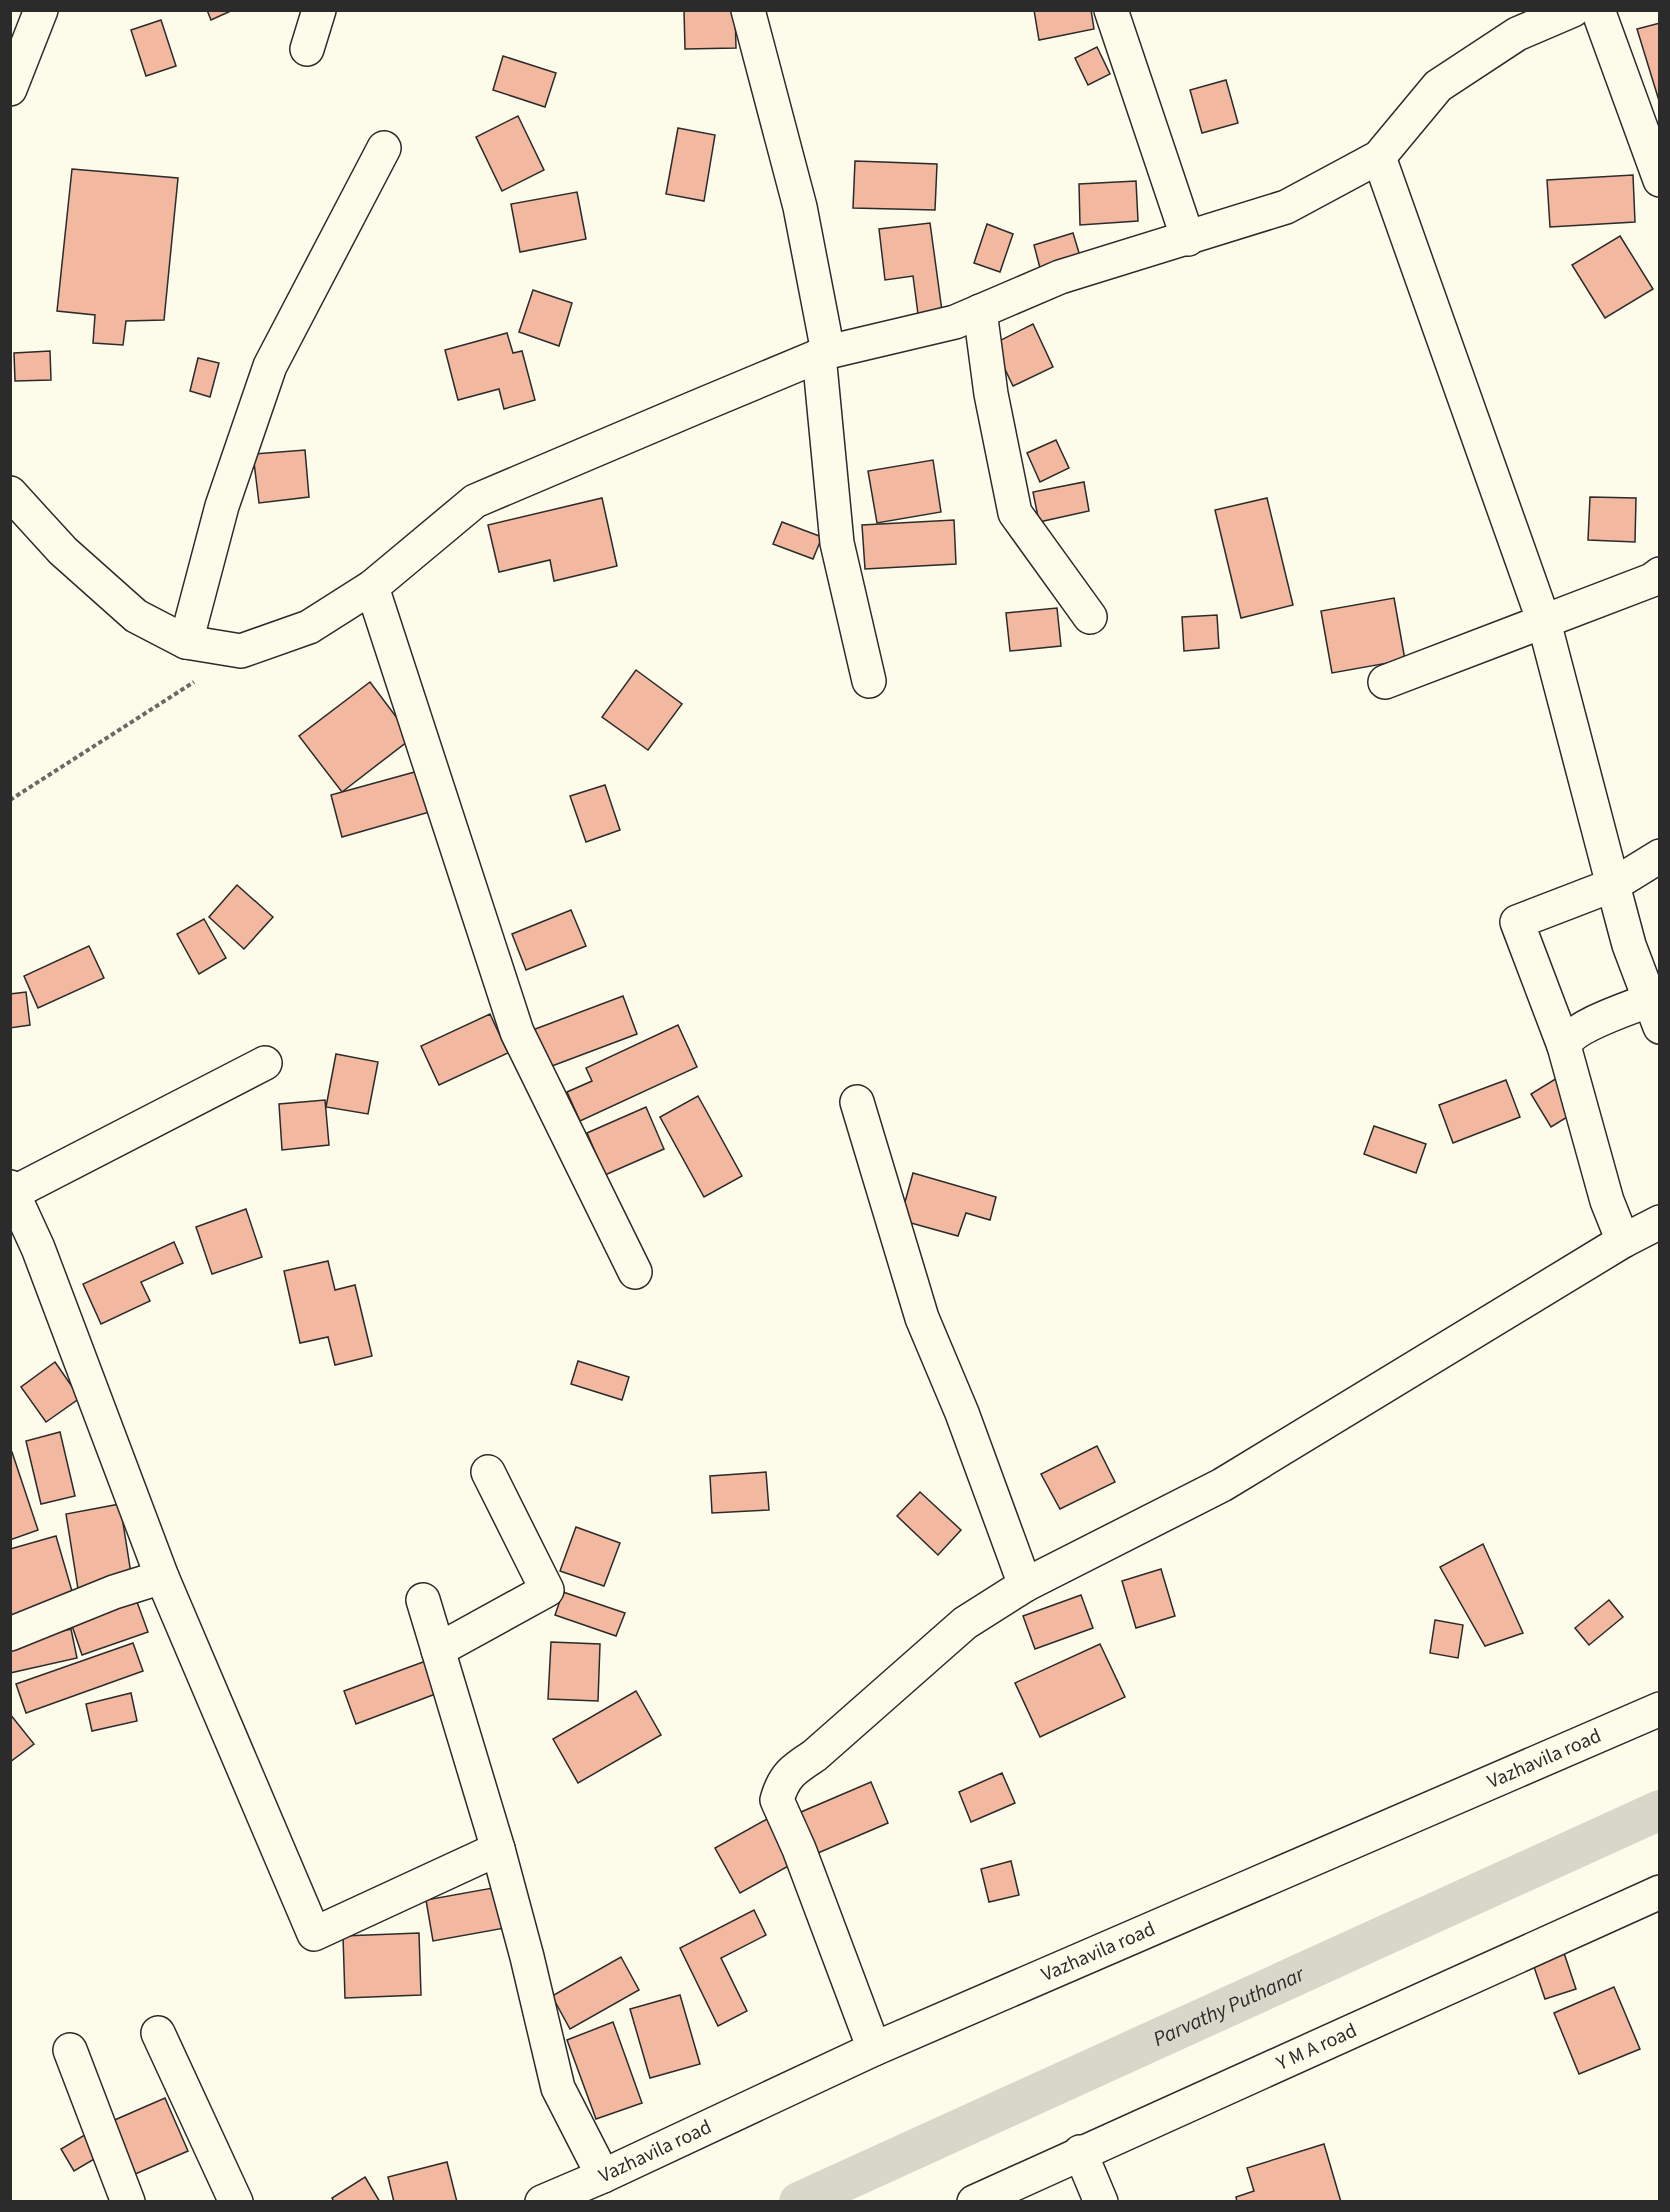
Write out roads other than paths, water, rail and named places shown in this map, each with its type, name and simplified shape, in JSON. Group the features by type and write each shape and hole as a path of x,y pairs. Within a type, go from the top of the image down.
{"street":[{"path":"10,88 41,10"},
{"path":"307,49 319,10"},
{"path":"748,10 800,207 823,354 837,543 869,681"},
{"path":"1111,10 1188,239"},
{"path":"10,493 63,551 136,616 186,642 241,651 309,627 372,587 475,501 823,354 955,322 1060,277 1286,207 1379,157 1438,86 1517,34 1573,10"},
{"path":"1598,10 1659,180"},
{"path":"186,642 222,506 270,366 384,147"},
{"path":"1379,157 1544,622 1629,945 1655,1014 1590,1025 1574,1034 1564,1046"},
{"path":"980,311 991,394 1015,513 1090,617"},
{"path":"1385,682 1652,580 1659,574"},
{"path":"372,587 517,1032 635,1272"},
{"path":"1623,1241 1607,1200 1564,1046 1517,922 1613,885 1659,856"},
{"path":"265,1063 12,1190 38,1248 162,1577 314,1934 498,1849"},
{"path":"857,1102 922,1318 962,1413 1025,1585"},
{"path":"874,2049 799,1849 777,1800 782,1785 793,1770 814,1756 965,1623 1025,1585 1222,1485 1623,1241 1659,1222"},
{"path":"438,1650 547,1590 488,1472"},
{"path":"10,1634 114,1592 162,1577"},
{"path":"423,1600 498,1849 558,2088 603,2176"},
{"name":"Vazhavila road","path":"542,2202 603,2176 874,2049 1659,1709"},
{"name":"Y M A road","path":"974,2202 1080,2152 1659,1892"},
{"path":"158,2033 236,2202"},
{"path":"70,2050 128,2202"},
{"path":"1080,2152 1101,2202"}],"waterway":[{"name":"Parvathy Puthanar","path":"799,2202 1660,1810"}]}
